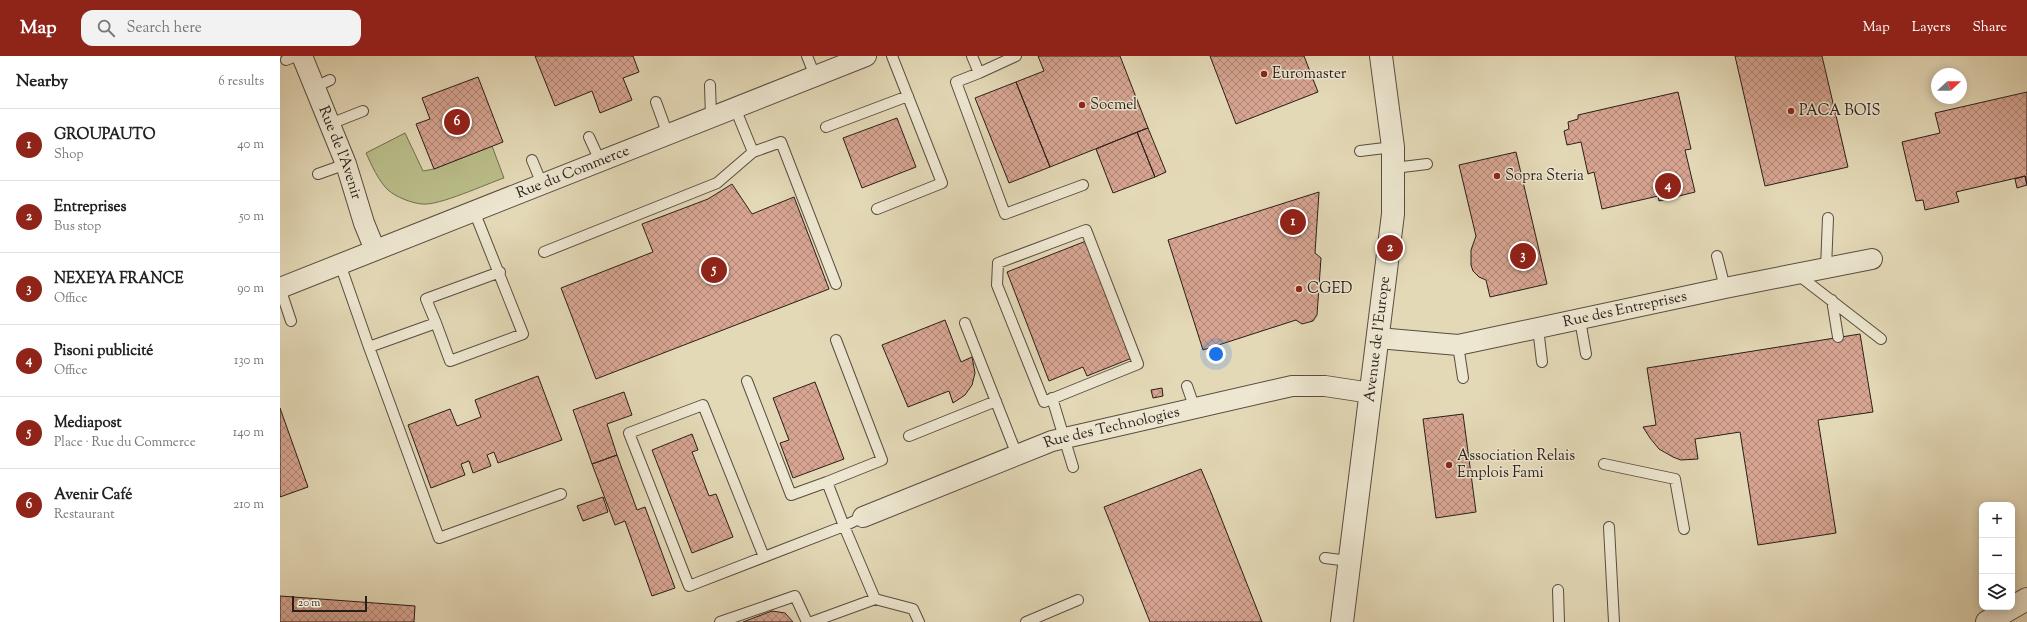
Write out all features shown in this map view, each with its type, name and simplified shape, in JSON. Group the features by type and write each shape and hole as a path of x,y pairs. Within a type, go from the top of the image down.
{"street":[{"name":"Rue du Commerce","path":"280,288 866,56"},
{"name":"Avenue de l'Europe","path":"1342,622 1390,241 1394,157 1381,56"},
{"name":"Rue de l'Avenir","path":"294,58 322,84 330,124 346,164 364,224 375,250"},
{"name":"Rue des Entreprises","path":"1378,338 1458,345 1725,288 1872,259"},
{"name":"Rue des Technologies","path":"864,517 1052,441 1292,386 1325,386 1370,393"},
{"path":"1987,622 2027,599"}],"lane":[{"path":"807,56 815,76"},
{"path":"877,209 942,183 892,56"},
{"path":"972,56 979,73"},
{"path":"1016,56 956,82 1005,214 1083,185"},
{"path":"710,85 711,117"},
{"path":"826,127 908,96"},
{"path":"656,102 668,135"},
{"path":"735,108 753,152"},
{"path":"330,124 363,111"},
{"path":"589,137 600,161"},
{"path":"544,252 717,183 753,152 781,142 836,284"},
{"path":"1360,151 1427,164"},
{"path":"532,160 542,184"},
{"path":"318,174 346,164"},
{"path":"474,211 500,272 523,334 450,361 426,298 500,272"},
{"path":"1826,268 1828,218"},
{"path":"1086,230 1138,364 1052,398 1044,402 997,285 998,263 1086,230"},
{"path":"1718,256 1725,288"},
{"path":"340,264 439,538 561,494"},
{"path":"1797,274 1881,339"},
{"path":"280,288 291,321"},
{"path":"1832,300 1838,337"},
{"path":"1580,320 1586,354"},
{"path":"369,347 436,323"},
{"path":"965,323 1017,455"},
{"path":"1538,328 1542,362"},
{"path":"747,381 791,494 827,482 882,460 836,340"},
{"path":"1458,345 1463,378"},
{"path":"1187,386 1195,409"},
{"path":"1052,398 1063,439 1073,467"},
{"path":"909,436 996,401"},
{"path":"764,557 703,405 629,433 689,586 764,557 844,526 864,517"},
{"path":"1604,464 1675,479 1684,529"},
{"path":"827,482 875,599"},
{"path":"1609,527 1614,622"},
{"path":"1325,558 1350,562"},
{"path":"1558,590 1559,622"},
{"path":"720,622 795,596 807,622"},
{"path":"812,622 875,599 913,609 919,622"},
{"path":"1026,622 1078,600"}],"green space":[{"path":"405,133 423,171 434,169 492,146 504,178 451,198 430,204 422,204 399,197 391,193 381,182 366,153"}],"building":[{"path":"535,56 633,56 639,72 623,78 632,100 600,113 592,91 555,106"},
{"name":"Socmel","path":"1038,56 1120,56 1148,128 1050,167 1016,82 1044,71"},
{"name":"Euromaster","path":"1210,56 1304,56 1318,92 1236,124"},
{"name":"PACA BOIS","path":"1735,56 1822,56 1848,167 1765,186"},
{"path":"478,77 503,142 434,169 416,124 430,119 422,98"},
{"path":"1016,82 1050,167 1009,183 975,98"},
{"path":"1678,92 1691,149 1685,150 1695,192 1659,201 1658,196 1602,209 1594,172 1588,174 1581,142 1567,145 1564,131 1569,129 1568,122 1578,119 1578,115"},
{"name":"PACA BOIS","path":"2027,92 2027,185 2025,176 1956,192 1959,202 1925,210 1923,200 1916,201 1902,142 1940,133 1935,113"},
{"path":"897,118 916,167 862,188 843,138"},
{"path":"1148,128 1166,172 1155,177 1137,132"},
{"path":"1137,132 1155,177 1113,193 1096,149"},
{"path":"1516,152 1547,284 1490,297 1486,280 1479,277 1473,271 1471,265 1471,250 1476,236 1459,165"},
{"path":"2025,176 2027,185 2017,188 2015,179"},
{"path":"732,184 752,214 794,197 829,289 596,379 561,288 653,252 642,224 708,199"},
{"path":"1319,192 1315,253 1321,258 1317,315 1313,321 1302,324 1296,320 1203,350 1168,240"},
{"path":"1086,241 1132,358 1087,376 1083,367 1049,381 1007,272"},
{"path":"945,320 961,362 972,357 975,373 972,385 965,395 953,403 949,391 908,407 882,345"},
{"path":"1860,334 1873,412 1818,420 1836,533 1758,545 1740,432 1695,439 1698,459 1681,460 1659,449 1643,427 1656,425 1647,368"},
{"path":"538,376 562,440 498,463 494,452 487,455 491,466 473,473 469,461 461,464 465,475 431,488 408,425 450,409 457,426 481,417 475,400"},
{"path":"815,382 844,459 793,478 780,443 789,440 773,398"},
{"path":"1162,388 1163,396 1153,398 1151,390"},
{"path":"624,392 632,415 607,424 617,455 592,464 573,410"},
{"path":"280,408 308,487 280,497"},
{"name":"Association Relais Emplois Fami","path":"1463,414 1476,512 1436,518 1423,419"},
{"path":"692,434 698,450 692,452 709,496 716,494 733,537 692,553 652,450"},
{"path":"617,455 637,510 645,507 675,588 652,596 625,521 615,525 592,464"},
{"path":"1201,469 1262,622 1150,622 1104,507"},
{"path":"603,497 608,512 583,521 577,506"},
{"path":"280,596 415,606 414,622 280,622"},
{"path":"772,611 785,613 793,622 743,622"}],"place":[{"name":"Euromaster","path":"1264,74"},
{"name":"Socmel","path":"1082,105"},
{"name":"PACA BOIS","path":"1791,111"},
{"name":"Avenir Café","path":"457,122"},
{"name":"Sopra Steria","path":"1497,176"},
{"name":"Pisoni publicité","path":"1668,186"},
{"name":"GROUPAUTO","path":"1293,222"},
{"name":"Entreprises","path":"1390,248"},
{"name":"NEXEYA FRANCE","path":"1523,256"},
{"name":"Mediapost","path":"714,270"},
{"name":"CGED","path":"1299,289"},
{"name":"Association Relais Emplois Fami","path":"1449,465"}]}
